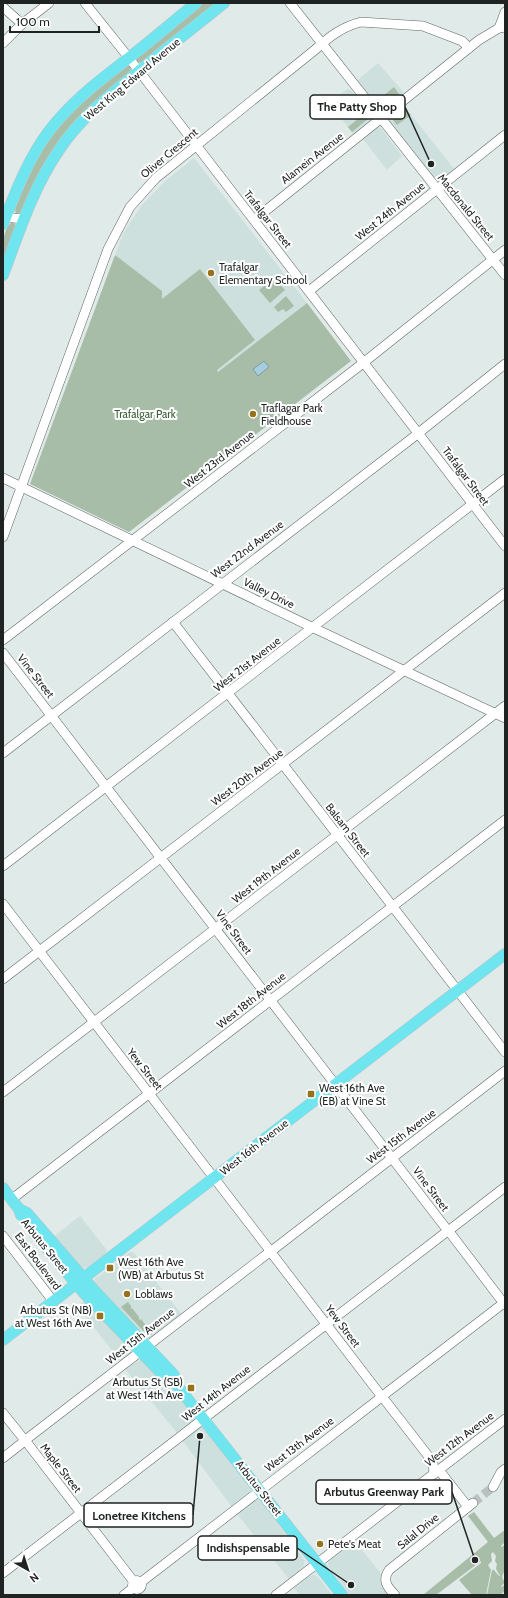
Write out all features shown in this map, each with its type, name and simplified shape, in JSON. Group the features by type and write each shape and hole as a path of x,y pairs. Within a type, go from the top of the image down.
{"main road":[{"name":"West King Edward Avenue","path":"4,219 25,172 49,131 62,115 85,92 196,3"},
{"name":"West King Edward Avenue","path":"3,275 23,219 50,164 70,135 99,104 224,3"},
{"name":"West 16th Avenue","path":"3,1340 505,954"},
{"name":"Arbutus Street","path":"3,1188 19,1209 27,1213 80,1281 144,1349 174,1375 175,1383 342,1595"}],"street":[{"path":"3,43 22,24 49,3"},
{"name":"Trafalgar Street","path":"85,3 505,546"},
{"name":"Macdonald Street","path":"290,3 380,119 505,275"},
{"path":"3,7 22,24"},
{"name":"Alamein Avenue","path":"254,220 469,48 502,27 505,12"},
{"name":"Oliver Crescent","path":"3,536 108,249 130,207 146,188 196,145 342,28 361,22 423,26 462,41 469,48"},
{"name":"West 24th Avenue","path":"309,291 505,135"},
{"path":"4,219 23,219"},
{"name":"West 23rd Avenue","path":"3,640 364,362 505,250"},
{"name":"West 22nd Avenue","path":"3,753 418,433 505,364"},
{"name":"Valley Drive","path":"3,478 313,628 505,718"},
{"name":"West 21st Avenue","path":"3,866 505,480"},
{"name":"West 20th Avenue","path":"3,979 505,593"},
{"name":"Balsam Street","path":"173,622 505,1052"},
{"name":"Vine Street","path":"3,653 505,1303"},
{"name":"West 19th Avenue","path":"3,1092 505,706"},
{"name":"West 18th Avenue","path":"12,1199 505,820"},
{"name":"Yew Street","path":"3,904 326,1324 438,1468 470,1505"},
{"name":"West 15th Avenue","path":"3,1458 505,1071"},
{"name":"West 14th Avenue","path":"3,1573 505,1187"},
{"name":"East Boulevard","path":"3,1236 53,1302"},
{"name":"West 13th Avenue","path":"124,1595 138,1587 260,1490 505,1303"},
{"name":"Maple Street","path":"3,1413 138,1587"},
{"name":"West 12th Avenue","path":"276,1595 438,1468 505,1419"},
{"path":"493,1487 501,1472 505,1469"},
{"name":"Salal Drive","path":"395,1595 385,1582 385,1575 391,1567 470,1505"}],"shaded area":[{"path":"378,63 405,94 383,111 358,81"},
{"path":"350,89 372,119 354,135 329,102 346,90"},
{"path":"404,106 455,170 440,181 436,180 390,123 390,117"},
{"path":"376,127 381,128 402,156 387,170 363,139"},
{"name":"Trafalgar Elementary School","path":"194,158 307,303 218,372 115,255 123,234 141,206 165,181"},
{"path":"80,1216 106,1249 107,1253 88,1267 82,1269 52,1238"},
{"path":"130,1252 134,1253 182,1315 146,1342 94,1284 95,1279"},
{"path":"85,1298 132,1350 130,1355 121,1362 79,1308"},
{"path":"141,1359 144,1360 195,1415 194,1420 178,1434 125,1369"},
{"path":"203,1427 251,1488 249,1493 232,1507 182,1440 199,1428"},
{"path":"257,1499 261,1501 305,1561 303,1567 289,1579 237,1514"},
{"path":"355,1541 381,1574 382,1586 389,1595 350,1595 329,1567 328,1564 330,1560"},
{"path":"314,1575 318,1577 332,1595 300,1595 294,1588 309,1576"}],"green space":[{"path":"200,3 220,3 141,63 137,61 137,57"},
{"path":"126,66 130,66 131,71 96,103 21,213 16,213 17,197 31,165 66,115"},
{"path":"394,87 399,94 383,107 378,100"},
{"path":"406,109 411,115 397,125 393,120"},
{"path":"365,113 369,118 352,132 348,127"},
{"path":"13,222 16,226 3,269 4,236 9,225"},
{"name":"Trafalgar Park","path":"115,255 162,291 162,299 200,269 255,340 217,370 218,372 307,303 351,361 129,532 30,484"},
{"path":"274,278 285,290 270,303 259,290"},
{"path":"286,296 294,306 286,312 283,309 278,312 274,307"},
{"path":"128,1302 131,1309 132,1308 139,1317 139,1320 141,1319 147,1327 147,1330 149,1329 152,1334 148,1336 121,1307"},
{"path":"474,1512 494,1538 505,1530 505,1542 501,1546 502,1547 505,1544 505,1569 502,1577 505,1583 501,1586 502,1587 505,1584 505,1591 500,1595 487,1595 492,1570 500,1576 496,1569 496,1556 493,1552 491,1554 492,1561 488,1565 491,1570 486,1595 472,1595 459,1580 481,1563 481,1561 436,1595 423,1595 488,1542 468,1516"}],"water":[{"path":"264,361 269,367 258,376 253,369"}],"tunnel":[{"path":"473,1503 493,1487"}],"place":[{"name":"The Patty Shop","path":"431,164"},
{"name":"Trafalgar Elementary School","path":"211,273"},
{"name":"Traflagar Park Fieldhouse","path":"253,414"},
{"name":"West 16th Ave (EB) at Vine St","path":"311,1094"},
{"name":"West 16th Ave (WB) at Arbutus St","path":"110,1268"},
{"name":"Loblaws","path":"127,1294"},
{"name":"Arbutus St (NB) at West 16th Ave","path":"100,1316"},
{"name":"Arbutus St (SB) at West 14th Ave","path":"191,1388"},
{"name":"Lonetree Kitchens","path":"200,1436"},
{"name":"Pete's Meat","path":"320,1544"},
{"name":"Arbutus Greenway Park","path":"475,1560"},
{"name":"Indishspensable","path":"351,1585"}]}
